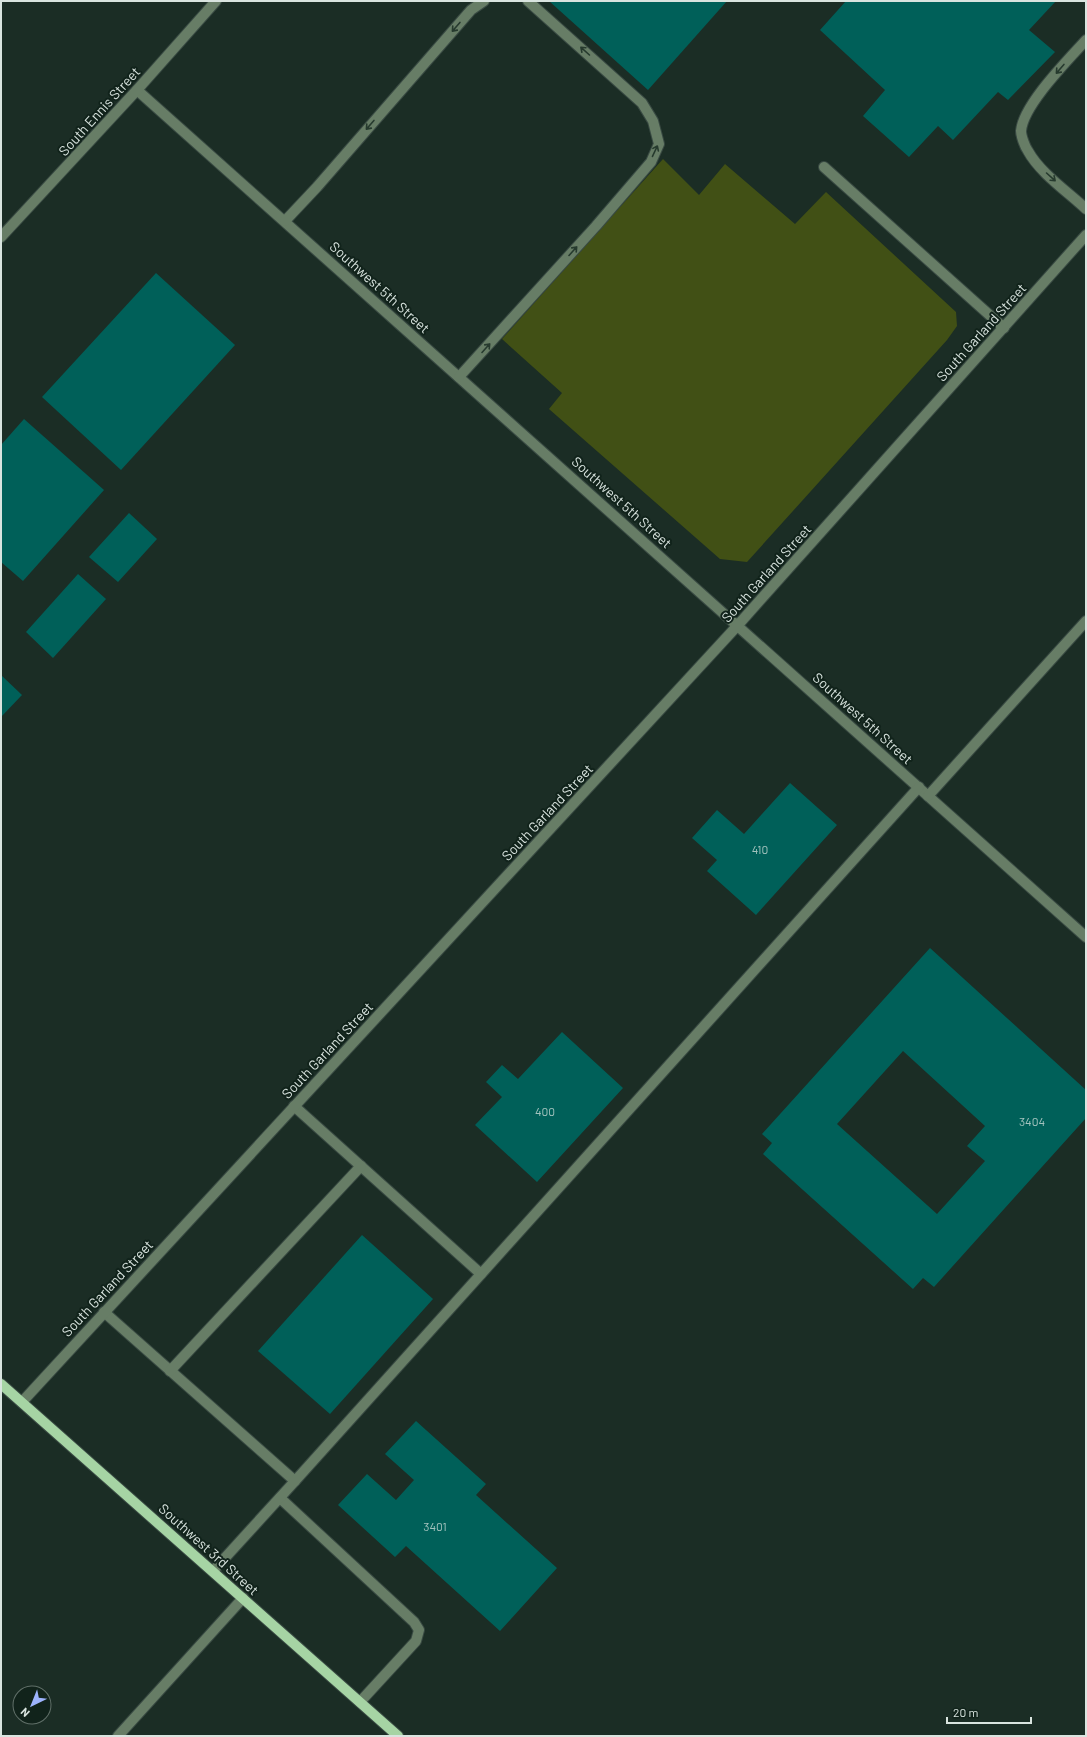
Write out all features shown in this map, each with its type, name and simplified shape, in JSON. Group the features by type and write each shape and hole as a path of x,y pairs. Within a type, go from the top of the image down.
{"main road":[{"name":"Southwest 3rd Street","path":"1,1384 398,1736"}],"street":[{"name":"South Ennis Street","path":"1,238 137,90 216,1"},
{"path":"285,221 317,187 471,10 484,1"},
{"path":"459,377 601,220 651,162 659,144 653,120 642,103 532,2 528,1"},
{"path":"1086,40 1028,110 1021,131 1027,151 1041,168 1086,209"},
{"name":"Southwest 5th Street","path":"137,90 1086,937"},
{"path":"824,167 1004,328"},
{"name":"South Garland Street","path":"22,1402 738,625 1086,235"},
{"path":"928,796 1086,621"},
{"path":"213,1571 919,787"},
{"path":"294,1106 482,1274"},
{"path":"170,1371 361,1166"},
{"path":"104,1312 295,1481"},
{"path":"280,1498 414,1622 419,1630 416,1641 360,1702"},
{"path":"118,1736 243,1598"}],"green space":[{"path":"663,159 699,195 725,164 795,224 826,192 956,312 957,326 947,340 747,562 720,559 549,409 562,393 502,339"}],"building":[{"path":"549,1 727,1 648,90"},
{"path":"846,1 1056,1 1029,30 1055,52 1008,100 998,92 953,140 938,126 909,157 863,116 885,90 820,30"},
{"path":"156,273 235,345 121,470 42,397"},
{"path":"24,419 104,490 23,581 1,562 1,445"},
{"path":"129,513 157,539 118,582 89,557"},
{"path":"78,574 106,599 53,658 26,632"},
{"path":"1,675 22,695 1,717"},
{"path":"790,783 837,825 756,915 707,871 717,860 692,838 717,810 744,834"},
{"path":"930,948 1086,1090 1086,1118 934,1287 923,1278 913,1289 763,1154 772,1143 762,1134","holes":["903,1051 985,1126 967,1146 985,1161 937,1214 837,1124"]},
{"path":"562,1032 623,1088 537,1182 475,1125 502,1097 486,1082 502,1065 518,1079"},
{"path":"362,1235 433,1299 330,1414 258,1351"},
{"path":"416,1421 486,1484 476,1495 557,1568 500,1631 406,1546 395,1557 338,1505 367,1474 396,1500 414,1480 385,1454"}]}
